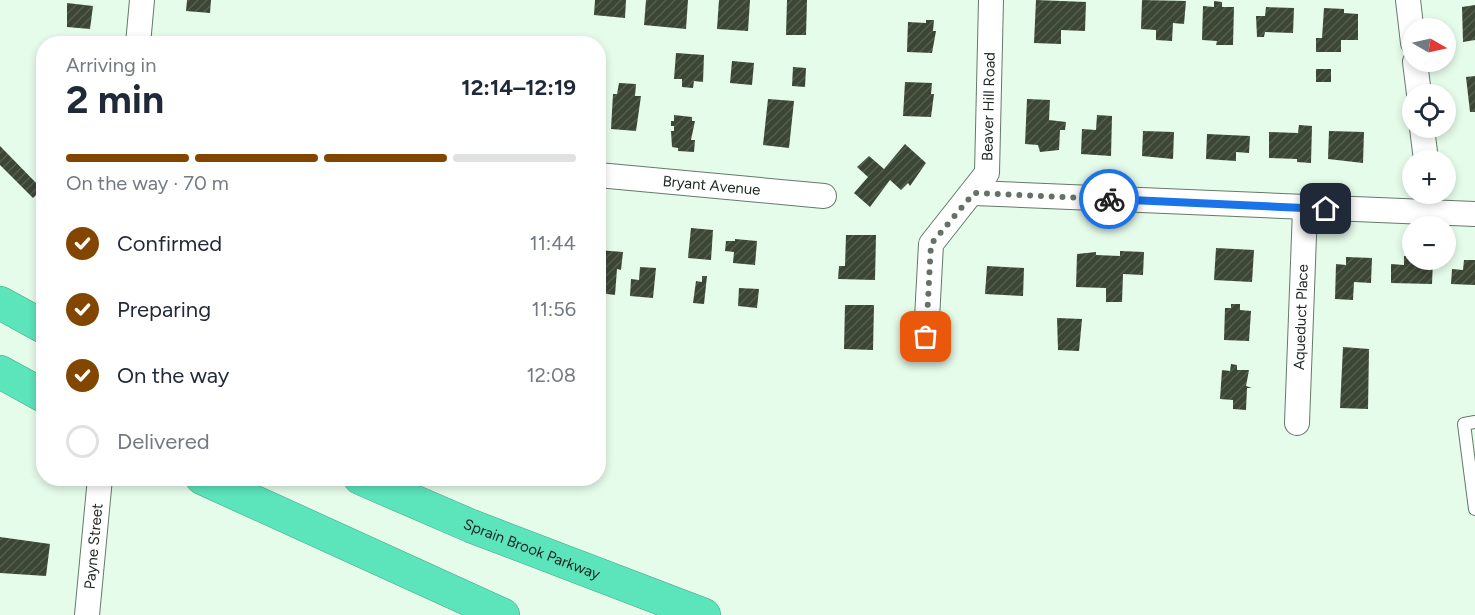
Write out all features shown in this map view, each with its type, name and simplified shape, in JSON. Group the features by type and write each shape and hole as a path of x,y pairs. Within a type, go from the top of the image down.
{"highway":[{"path":"0,303 36,323"},
{"path":"0,372 36,392"},
{"path":"219,486 323,536 503,615"},
{"name":"Sprain Brook Parkway","path":"379,486 482,530 704,615"}],"street":[{"path":"139,36 142,0"},
{"name":"Beaver Hill Road","path":"926,337 931,244 974,193 987,173 991,0"},
{"path":"1408,0 1410,18"},
{"name":"Bryant Avenue","path":"606,176 824,196"},
{"path":"974,193 1305,209 1402,204"},
{"path":"1438,204 1475,214"},
{"name":"Aqueduct Place","path":"1297,423 1305,209"},
{"name":"Payne Street","path":"87,615 99,486"}],"lane":[{"path":"1475,422 1464,424 1475,509"}],"building":[{"path":"187,0 211,0 210,13 186,11"},
{"path":"595,0 626,0 625,18 594,15"},
{"path":"646,0 688,0 686,29 644,25"},
{"path":"719,0 750,0 748,31 717,29"},
{"path":"787,0 807,0 806,35 786,35"},
{"path":"1036,0 1086,2 1085,31 1061,30 1061,44 1034,43"},
{"path":"1142,0 1186,1 1184,24 1173,23 1172,41 1156,40 1156,30 1141,29"},
{"path":"1214,1 1222,2 1222,7 1234,7 1233,45 1216,45 1217,41 1202,40 1203,6 1214,7"},
{"path":"67,3 93,6 90,29 67,27"},
{"path":"1475,5 1475,40 1463,42 1462,7"},
{"path":"1266,7 1294,8 1293,33 1265,32 1264,37 1257,37 1256,16 1265,16"},
{"path":"1324,8 1344,9 1344,13 1358,14 1358,40 1341,40 1341,52 1316,52 1316,38 1322,38"},
{"path":"926,20 934,20 933,31 936,31 932,53 907,52 908,22 926,23"},
{"path":"676,53 704,55 703,82 694,81 693,88 682,87 682,79 674,79"},
{"path":"732,61 754,63 752,85 730,83"},
{"path":"793,67 806,68 805,87 792,86"},
{"path":"1316,69 1331,69 1331,82 1316,82"},
{"path":"1475,76 1475,112 1470,112 1466,77"},
{"path":"905,82 932,83 931,94 934,94 931,117 903,116"},
{"path":"619,83 636,84 635,96 641,96 636,131 611,129 613,94 617,94"},
{"path":"768,99 794,101 789,148 763,145"},
{"path":"1027,99 1050,100 1049,120 1066,122 1065,130 1060,130 1059,150 1040,152 1038,145 1025,144"},
{"path":"674,115 692,117 692,121 695,121 691,140 695,140 694,152 678,151 678,148 672,147 671,131 674,131 674,126 671,126 671,121 674,121"},
{"path":"1097,115 1112,116 1111,156 1081,154 1082,129 1096,130"},
{"path":"1299,125 1312,126 1311,163 1297,162 1297,159 1269,158 1269,132 1298,133"},
{"path":"1143,131 1174,132 1173,159 1142,156"},
{"path":"1329,131 1364,132 1363,163 1328,159"},
{"path":"1207,134 1250,136 1249,153 1236,152 1236,161 1206,159"},
{"path":"905,144 926,163 910,186 908,183 901,190 890,180 870,207 854,193 868,177 857,167 869,156 884,169"},
{"path":"0,146 36,183 36,195 33,198 0,165"},
{"path":"691,228 713,230 711,260 688,258"},
{"path":"846,235 876,235 875,280 838,279 839,266 845,266"},
{"path":"735,239 757,241 755,265 733,263 734,252 725,251 726,241 735,241"},
{"path":"1216,248 1254,250 1252,282 1214,280"},
{"path":"606,251 623,252 621,270 617,269 615,295 606,294"},
{"path":"1120,251 1144,252 1143,275 1123,274 1122,302 1106,302 1106,288 1076,287 1077,254 1096,252 1096,255 1120,256"},
{"path":"1346,257 1372,258 1371,283 1354,282 1353,300 1335,299 1336,264 1346,265"},
{"path":"1464,260 1475,260 1475,285 1451,284 1452,270 1463,270"},
{"path":"1391,264 1402,265 1402,270 1433,270 1432,284 1391,283"},
{"path":"987,266 1024,268 1023,296 985,294"},
{"path":"640,267 656,268 653,298 630,296 631,279 639,280"},
{"path":"702,276 707,276 704,304 693,303 696,281 702,282"},
{"path":"739,288 759,289 757,308 738,306"},
{"path":"1231,304 1240,304 1240,310 1251,311 1249,341 1224,340 1225,308 1231,308"},
{"path":"845,305 874,305 873,350 844,349"},
{"path":"1057,318 1082,319 1079,351 1058,350"},
{"path":"1343,347 1369,349 1368,409 1340,408"},
{"path":"1231,364 1237,365 1237,370 1249,370 1246,386 1252,388 1247,388 1246,410 1233,409 1233,400 1220,399 1222,370 1230,371"},
{"path":"0,537 50,544 46,576 0,573"}],"way so far":[{"path":"926,337 931,244 974,193 1109,199"}],"route":[{"path":"1109,199 1326,209"}]}
